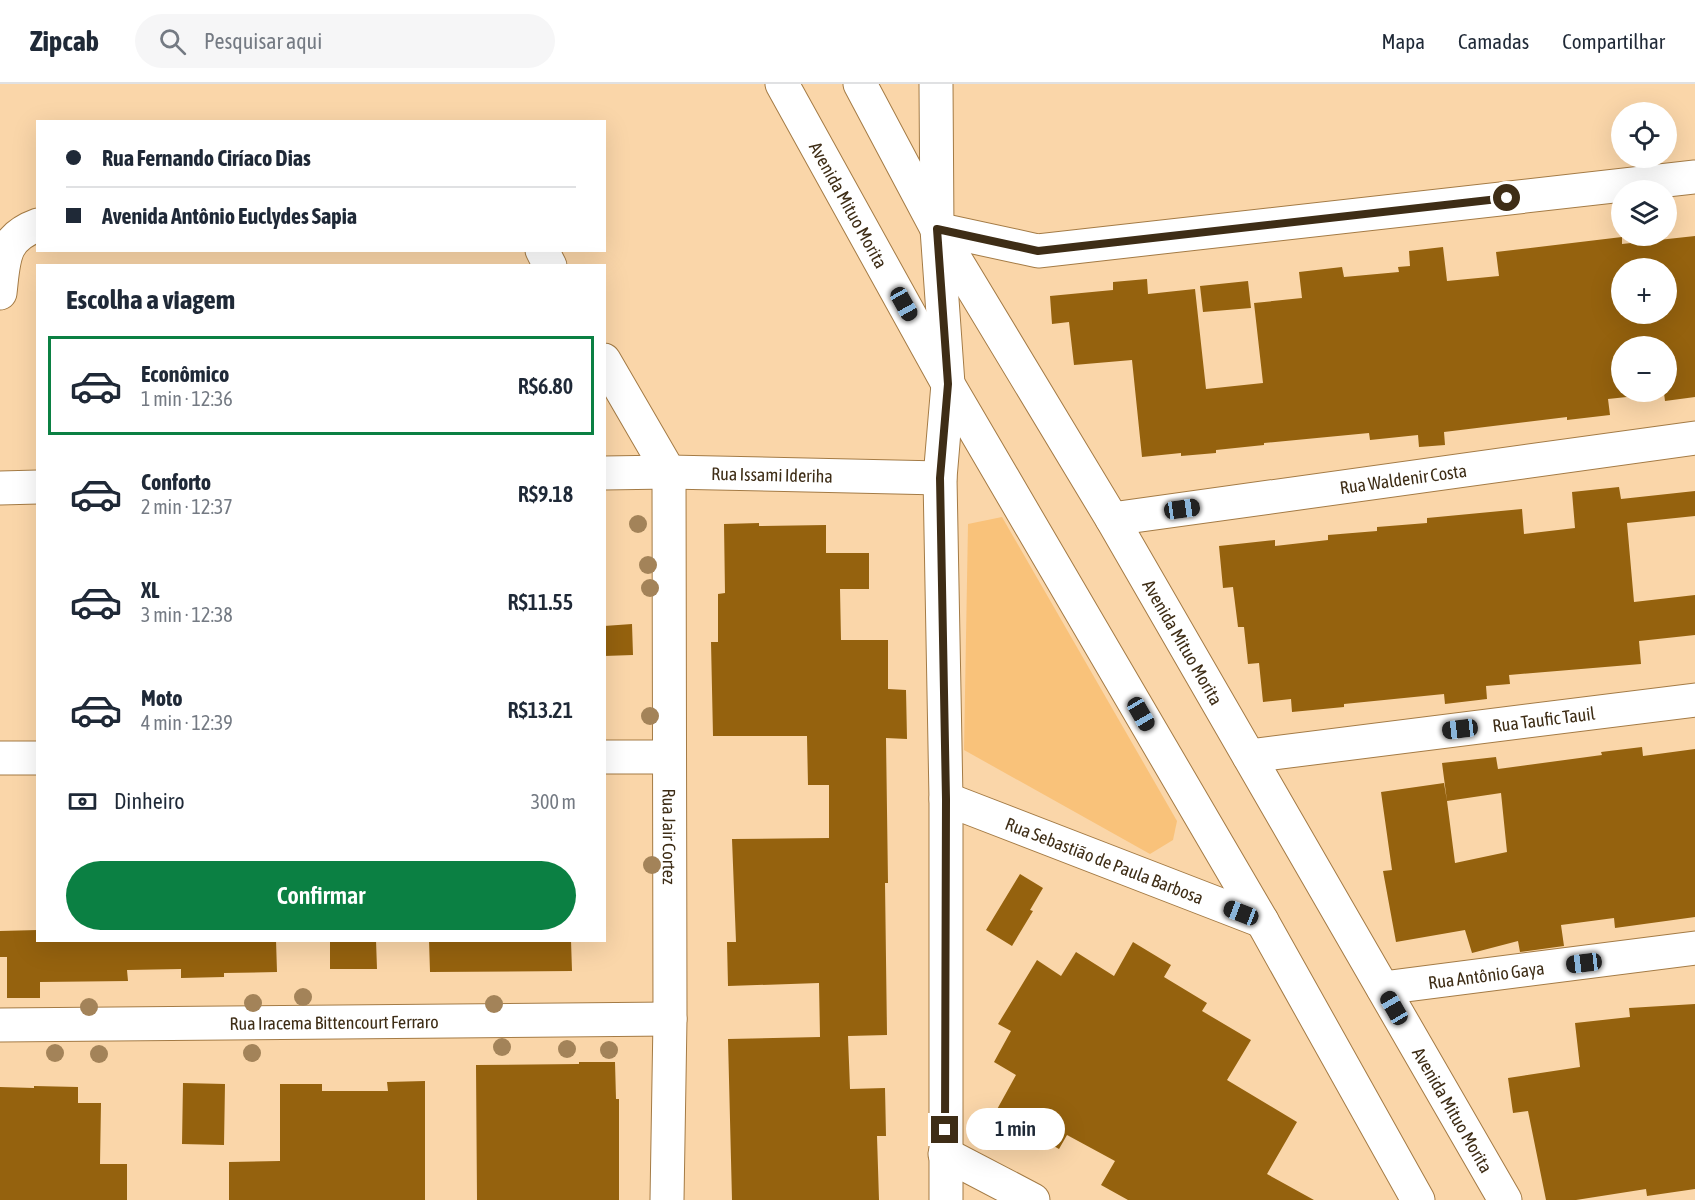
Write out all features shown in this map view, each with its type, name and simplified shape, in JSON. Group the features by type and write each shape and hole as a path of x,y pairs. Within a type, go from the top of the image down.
{"street":[{"name":"Avenida Mituo Morita","path":"782,84 948,384 1262,921 1418,1200"},
{"name":"Avenida Mituo Morita","path":"860,84 937,229 1112,519 1506,1200"},
{"path":"936,84 937,229 948,384 940,478 946,799 945,1200"},
{"path":"937,229 1038,251 1695,177"},
{"path":"0,293 7,248 30,228"},
{"path":"606,363 669,472"},
{"name":"Rua Waldenir Costa","path":"1112,519 1695,438"},
{"name":"Rua Issami Ideriha","path":"606,473 669,472 940,478"},
{"name":"Rua Jair Cortez","path":"667,1200 670,1018 669,472"},
{"path":"0,488 36,487"},
{"name":"Rua Taufic Tauil","path":"1249,756 1695,700"},
{"path":"606,757 669,757"},
{"path":"0,758 36,758"},
{"name":"Rua Sebastião de Paula Barbosa","path":"946,799 1262,921"},
{"name":"Rua Antônio Gaya","path":"1383,988 1695,948"},
{"name":"Rua Iracema Bittencourt Ferraro","path":"0,1025 670,1018"},
{"path":"945,1154 1033,1200"}],"shaded area":[{"path":"1002,517 1177,821 1173,840 1150,854 964,750 968,524"}],"building":[{"path":"1695,236 1695,397 1677,399 1677,336 1611,336 1611,399 1608,399 1610,415 1567,420 1567,417 1444,432 1445,445 1419,447 1418,435 1370,440 1369,433 1264,443 1264,445 1216,450 1216,453 1181,456 1181,453 1142,457 1132,360 1074,365 1069,322 1052,324 1050,296 1113,290 1113,282 1147,279 1148,294 1195,289 1206,389 1263,383 1254,303 1302,298 1299,272 1342,267 1344,277 1399,272 1398,267 1410,266 1409,251 1443,247 1447,281 1499,276 1496,252 1611,238 1611,246 1677,246 1677,238"},
{"path":"1248,281 1251,308 1203,312 1200,286"},
{"path":"1619,487 1621,499 1695,491 1695,516 1627,523 1634,602 1695,595 1695,635 1639,641 1641,664 1509,675 1510,684 1486,686 1487,699 1445,704 1444,694 1344,704 1344,707 1292,712 1291,699 1263,702 1259,663 1248,664 1244,627 1238,627 1233,587 1223,588 1219,546 1275,540 1275,546 1328,540 1328,535 1377,531 1377,527 1427,523 1427,518 1522,509 1524,534 1575,528 1572,492"},
{"path":"759,523 759,526 826,525 826,553 869,553 869,589 840,589 841,640 888,640 888,689 906,690 907,739 886,738 887,1035 848,1036 850,1089 885,1088 886,1136 877,1136 879,1200 732,1200 728,1039 820,1037 819,983 728,986 727,942 736,942 732,839 829,838 829,785 808,785 807,736 713,736 711,642 718,642 718,594 725,593 724,524"},
{"path":"632,624 633,655 606,656 606,626"},
{"path":"1642,747 1643,756 1695,749 1695,917 1615,928 1614,918 1561,925 1564,946 1520,952 1518,941 1472,953 1465,930 1396,942 1383,871 1392,870 1381,792 1444,783 1447,801 1442,763 1496,757 1498,769 1602,755 1601,752","holes":["1501,793 1507,852 1455,863 1447,801"]},
{"path":"1020,874 1043,888 1030,910 1033,911 1012,946 986,930"},
{"path":"36,930 36,942 276,942 277,972 224,973 224,977 181,978 181,969 127,970 128,981 40,982 40,998 7,998 7,957 0,957 0,931"},
{"path":"330,942 376,942 377,969 330,969"},
{"path":"429,942 571,942 572,971 430,972"},
{"path":"1133,942 1171,965 1164,977 1207,1003 1202,1011 1251,1040 1227,1080 1297,1122 1267,1174 1314,1200 1128,1200 1101,1185 1115,1161 1067,1135 1059,1149 995,1113 1016,1075 994,1062 1011,1031 998,1024 1037,960 1061,976 1076,952 1114,976"},
{"path":"1695,1004 1695,1189 1647,1196 1646,1189 1576,1200 1546,1200 1528,1111 1513,1113 1508,1078 1580,1067 1575,1023 1630,1017 1629,1008"},
{"path":"579,1062 615,1062 616,1099 619,1099 619,1200 477,1200 476,1065 579,1064"},
{"path":"425,1081 425,1200 229,1200 229,1162 280,1161 280,1084 322,1084 322,1091 388,1091 387,1082"},
{"path":"183,1083 225,1084 224,1145 182,1144"},
{"path":"34,1086 78,1087 78,1103 101,1103 100,1164 127,1164 127,1200 0,1200 0,1087 34,1088"}],"route":[{"path":"945,1130 946,799 940,478 948,384 937,229 1038,251 1507,198"}]}
